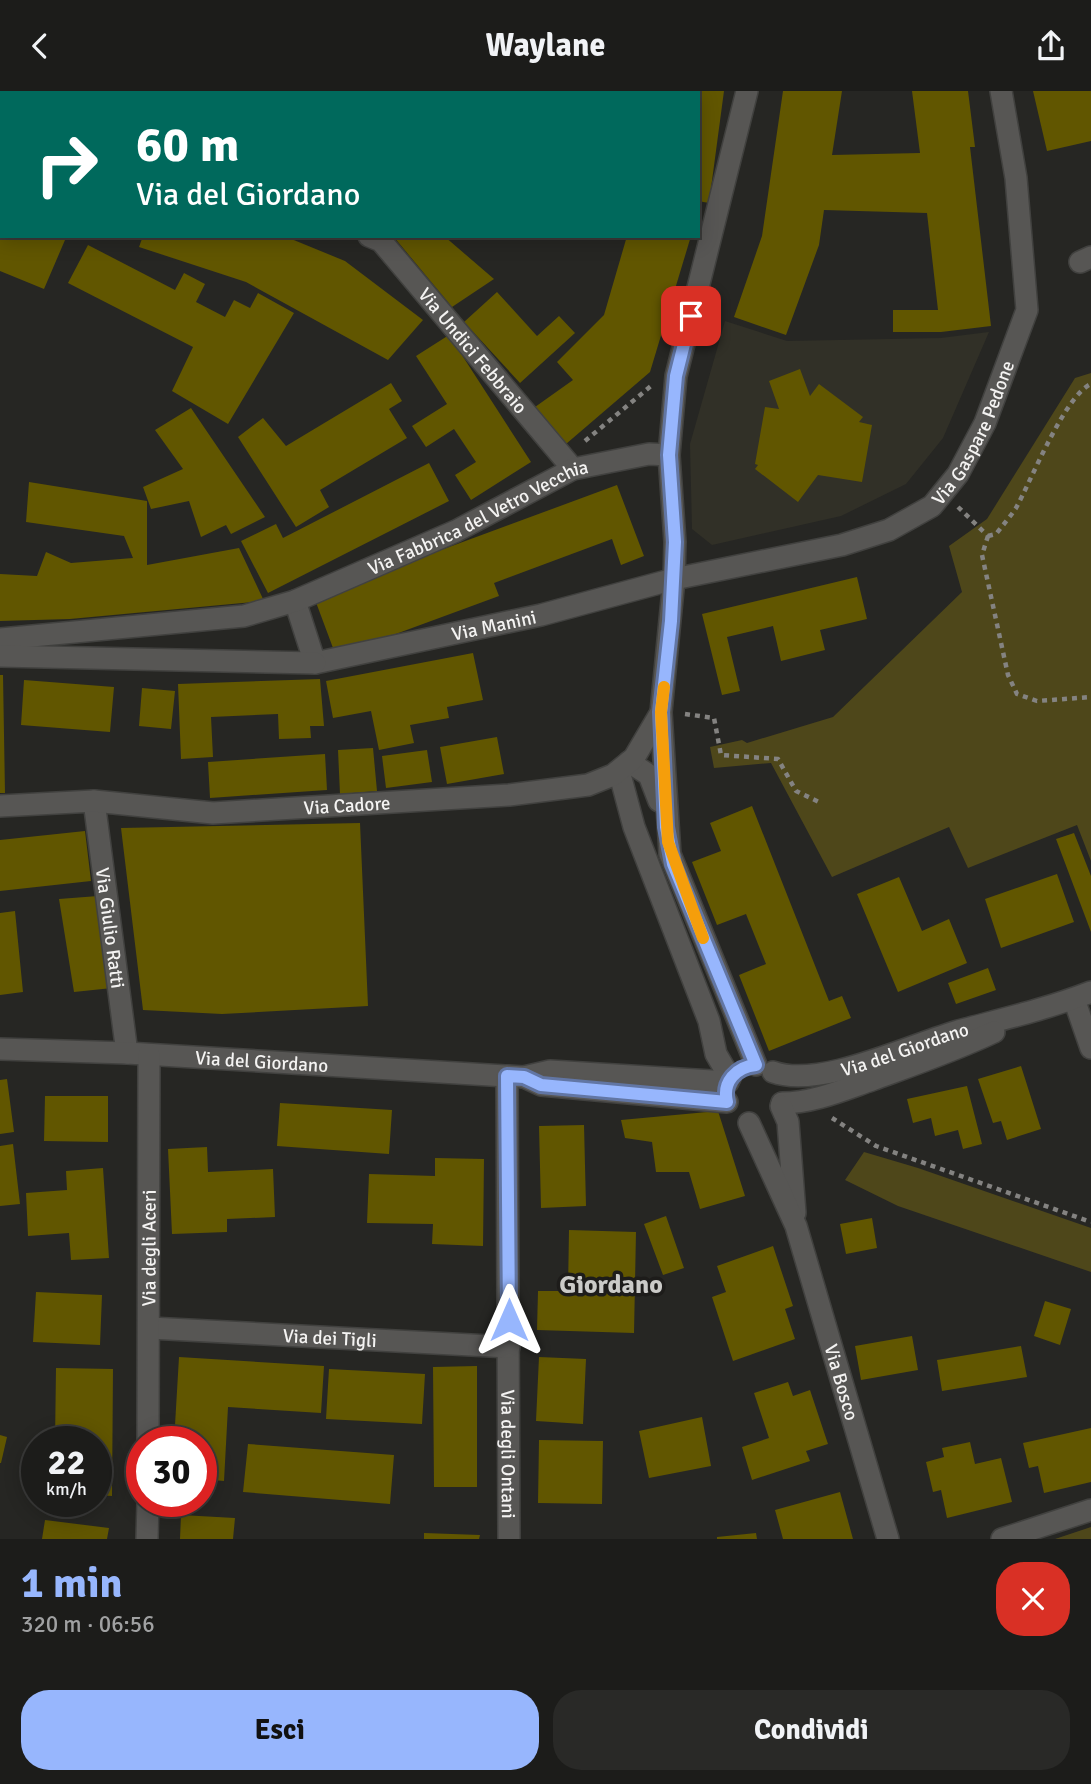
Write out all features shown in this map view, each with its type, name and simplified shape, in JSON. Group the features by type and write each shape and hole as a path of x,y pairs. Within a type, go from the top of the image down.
{"street":[{"path":"666,827 675,542 669,455 676,376 747,91"},
{"name":"Via Gaspare Pedone","path":"674,579 829,548 877,534 932,506 958,474 985,423 1027,310 1016,178 1001,91"},
{"name":"Via Undici Febbraio","path":"374,238 381,241 568,464"},
{"name":"Via Fabbrica del Vetro Vecchia","path":"295,601 456,531 568,464 649,454 669,455"},
{"name":"Via Manini","path":"0,656 315,663 541,615 674,579"},
{"path":"0,639 244,616 295,601 315,663"},
{"name":"Via Cadore","path":"0,806 94,801 213,813 509,795 588,785 624,766 669,712"},
{"path":"749,1123 735,1116 709,1021 634,827 624,766 644,770 654,784 673,864 764,1069 783,1089 781,1104"},
{"name":"Via Giulio Ratti","path":"94,801 138,1054"},
{"path":"1083,996 1091,1048"},
{"name":"Via del Giordano","path":"764,1069 785,1076 822,1073 1083,996"},
{"name":"Via del Giordano","path":"749,1123 768,1120 781,1104 798,1103 827,1094 958,1049 1037,1011"},
{"name":"Via del Giordano","path":"0,1049 138,1054 516,1076 550,1071 728,1087"},
{"name":"Via degli Aceri","path":"138,1054 150,1328 148,1426"},
{"path":"728,1087 741,1068 764,1069"},
{"name":"Via degli Ontani","path":"509,1539 509,1347 516,1076"},
{"name":"Via Bosco","path":"781,1104 788,1122 796,1226"},
{"name":"Via Bosco","path":"749,1123 796,1226 888,1539"},
{"name":"Via dei Tigli","path":"150,1328 509,1347"},
{"path":"1002,1539 1091,1510"},
{"path":"147,1539 148,1517"}],"path":[{"path":"568,464 654,383"},
{"path":"988,536 996,534 1015,509 1077,394 1091,384"},
{"path":"943,492 988,536"},
{"path":"988,536 982,555 1008,675 1017,694 1037,701 1091,697"},
{"path":"669,712 714,718 721,755 778,759 796,791 821,803"},
{"path":"827,1094 831,1118 876,1146 1091,1222"}],"shaded area":[{"path":"725,321 787,341 941,338 989,332 943,438 906,484 841,516 712,545 692,529 690,444"},
{"path":"1091,373 1091,861 1077,825 968,868 949,827 832,877 771,763 714,768 710,747 742,740 747,743 833,717 962,592 949,546 987,519 1075,378"},
{"path":"864,1152 1091,1228 1091,1272 898,1206 845,1180"},
{"path":"1091,1527 1091,1539 1055,1539"}],"building":[{"path":"700,91 724,91 709,203 700,201"},
{"path":"783,91 842,91 832,155 920,153 912,91 968,91 975,147 970,147 991,326 941,332 893,332 893,310 938,310 927,213 824,210 819,245 786,335 734,317 762,236"},
{"path":"1033,91 1091,91 1091,141 1047,151"},
{"path":"0,238 65,240 44,289 0,271"},
{"path":"142,238 289,238 345,261 423,320 388,360 246,282 139,247"},
{"path":"395,238 446,238 494,279 452,307"},
{"path":"626,238 690,238 650,372 566,444 535,407 573,380 557,362 604,315"},
{"path":"88,245 175,290 184,273 205,284 196,302 225,317 234,300 250,308 258,293 294,313 228,424 172,391 193,347 68,283"},
{"path":"497,292 537,336 559,316 575,333 520,383 464,322"},
{"path":"449,335 531,462 471,500 455,475 476,462 454,429 426,447 412,426 447,404 416,356"},
{"path":"800,369 810,396 819,384 863,417 859,422 872,425 862,482 818,475 798,502 755,469 758,465 755,464 765,407 779,409 769,381"},
{"path":"391,383 402,401 389,409 407,438 320,490 329,507 296,527 238,437 263,418 286,446"},
{"path":"191,408 265,517 231,534 226,525 201,537 189,501 151,509 143,487 183,469 155,430"},
{"path":"429,463 449,501 268,593 241,541 276,524 283,538"},
{"path":"29,482 147,501 147,565 239,548 264,601 70,619 0,621 0,574 37,576 46,552 71,563 133,558 124,536 26,522"},
{"path":"617,485 644,556 621,565 612,539 494,583 499,596 336,656 314,597"},
{"path":"857,577 867,619 820,630 825,650 781,661 773,626 727,637 740,691 722,695 702,614"},
{"path":"473,653 483,700 447,707 449,718 410,725 414,743 379,750 371,711 333,718 326,681"},
{"path":"0,675 3,675 5,793 0,793"},
{"path":"320,679 324,726 310,726 311,738 279,739 278,714 211,717 213,757 181,759 178,684"},
{"path":"24,680 114,687 110,732 21,725"},
{"path":"142,688 175,691 171,729 139,726"},
{"path":"497,737 504,774 447,784 440,747"},
{"path":"373,748 377,791 340,794 338,750"},
{"path":"427,750 432,782 386,788 382,756"},
{"path":"325,754 327,790 210,798 208,762"},
{"path":"752,806 829,1001 842,996 851,1018 769,1051 739,975 766,964 746,914 717,925 692,862 721,851 710,823"},
{"path":"360,823 368,1006 222,1014 143,1010 121,828"},
{"path":"85,831 91,881 0,891 0,840"},
{"path":"1074,833 1091,876 1091,932 1056,839"},
{"path":"1057,874 1074,922 1001,948 985,899"},
{"path":"899,877 922,931 949,919 967,963 898,992 857,894"},
{"path":"98,896 112,988 74,992 59,899"},
{"path":"15,911 23,992 0,995 0,913"},
{"path":"988,968 996,990 956,1004 948,983"},
{"path":"1021,1066 1041,1129 1007,1140 1001,1121 993,1123 978,1079"},
{"path":"7,1079 14,1132 0,1134 0,1080"},
{"path":"967,1086 982,1144 963,1149 958,1130 935,1136 931,1118 913,1123 907,1099"},
{"path":"45,1096 108,1096 108,1142 44,1141"},
{"path":"280,1103 392,1110 389,1154 277,1146"},
{"path":"718,1111 745,1196 700,1209 689,1172 656,1172 652,1142 625,1138 621,1120"},
{"path":"584,1125 586,1206 541,1208 539,1126"},
{"path":"13,1144 20,1204 0,1206 0,1146"},
{"path":"207,1147 208,1172 273,1169 275,1217 227,1219 227,1232 172,1234 168,1149"},
{"path":"435,1158 484,1159 483,1246 432,1244 433,1224 367,1223 369,1174 435,1176"},
{"path":"103,1168 109,1258 71,1260 69,1233 28,1236 26,1193 67,1190 66,1171"},
{"path":"666,1216 684,1268 663,1275 644,1224"},
{"path":"872,1218 877,1248 846,1254 840,1224"},
{"path":"569,1230 636,1232 634,1333 537,1330 538,1291 568,1291"},
{"path":"773,1246 793,1306 785,1309 795,1339 733,1361 712,1297 726,1292 717,1266"},
{"path":"36,1292 102,1295 100,1345 33,1342"},
{"path":"1045,1301 1071,1309 1060,1345 1034,1336"},
{"path":"912,1336 918,1370 861,1380 855,1346"},
{"path":"1021,1346 1027,1377 942,1391 937,1360"},
{"path":"179,1357 324,1366 321,1413 228,1407 224,1481 217,1480 217,1426 175,1426"},
{"path":"539,1357 586,1359 583,1424 536,1421"},
{"path":"477,1366 477,1487 434,1487 433,1367"},
{"path":"56,1368 113,1369 112,1496 112,1426 55,1426"},
{"path":"329,1369 425,1374 422,1424 326,1419"},
{"path":"788,1382 793,1396 810,1390 828,1444 806,1451 810,1461 752,1480 742,1447 769,1438 754,1393"},
{"path":"702,1417 711,1466 649,1478 639,1431"},
{"path":"1091,1428 1091,1482 1044,1493 1038,1466 1029,1468 1023,1443"},
{"path":"0,1435 7,1437 1,1463 0,1463"},
{"path":"539,1440 603,1441 602,1504 538,1503"},
{"path":"970,1442 975,1464 1001,1458 1012,1502 947,1518 941,1490 933,1492 926,1462 944,1457 942,1448"},
{"path":"248,1444 394,1455 390,1504 243,1492"},
{"path":"840,1492 853,1539 783,1539 775,1510"},
{"path":"181,1517 235,1518 233,1539 180,1539"},
{"path":"45,1520 109,1528 107,1539 42,1539"},
{"path":"424,1533 480,1535 479,1539 424,1539"},
{"path":"756,1533 757,1539 717,1539 717,1537"}],"slow traffic":[{"path":"664,687 661,712 668,842 673,864 703,938"}],"district":[{"name":"Giordano","path":"611,1284"}],"route":[{"path":"509,1320 507,1076 524,1077 541,1085 727,1102 725,1095 730,1078 741,1068 756,1065 673,864 666,827 661,712 671,621 675,542 669,455 671,411 676,376 691,316"}]}
